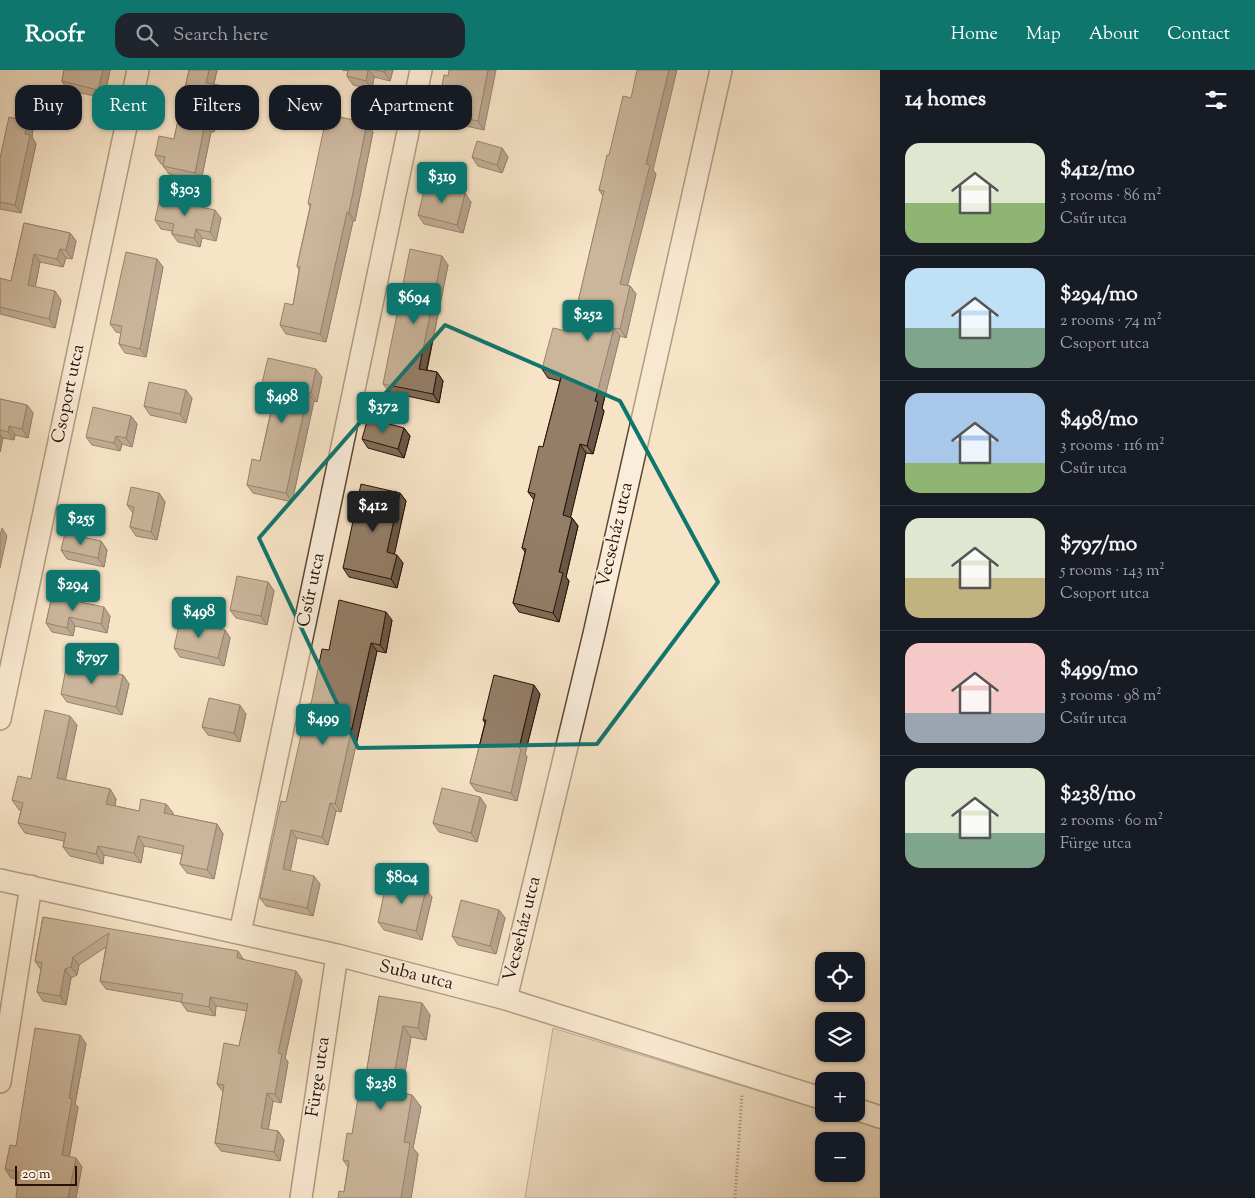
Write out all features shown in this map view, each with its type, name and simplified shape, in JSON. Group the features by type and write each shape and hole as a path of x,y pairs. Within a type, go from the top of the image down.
{"street":[{"name":"Csoport utca","path":"0,719 138,70"},
{"name":"Csűr utca","path":"240,933 421,70"},
{"name":"Vecseház utca","path":"506,999 594,634 721,70"},
{"name":"Suba utca","path":"0,880 240,933 506,999 815,1096"},
{"path":"0,1082 31,886"},
{"name":"Fürge utca","path":"302,1198 337,956"},
{"path":"865,1112 880,1117"}],"path":[{"path":"735,1198 743,1074"}],"highlighted area":[{"path":"445,325 620,401 718,582 597,744 358,748 259,538"}],"shaded area":[{"path":"553,1028 815,1108 815,1122 859,1122 880,1128 880,1198 525,1198"}],"building":[{"path":"64,70 103,70 99,85 92,85 92,88 62,81"},
{"path":"189,70 209,70 206,83 217,85 186,85"},
{"path":"348,70 368,70 366,81 347,76"},
{"path":"449,70 488,70 478,121 472,120 472,85 442,85 444,75 448,76"},
{"path":"637,70 669,70 646,164 650,165 620,284 630,286 620,329 614,328 595,401 598,402 587,446 580,444 563,515 572,518 559,572 563,573 553,613 513,603 526,549 522,548 535,494 528,492 539,446 543,447 562,374 542,369 553,328 571,332 604,191 599,190 607,155 609,155 623,96 631,98"},
{"path":"9,117 15,118 15,130 26,130 25,134 30,135 15,205 0,202 0,158"},
{"path":"341,117 351,119 351,130 366,130 349,212 347,212 320,334 280,325 285,303 293,305 300,267 297,266 311,204 308,203 324,130 341,130"},
{"path":"176,130 204,130 195,173 163,166 165,157 155,155 159,136 174,139"},
{"path":"477,141 502,148 497,165 472,157"},
{"path":"426,184 465,193 457,225 418,215"},
{"path":"160,198 215,210 210,232 196,229 194,238 172,234 174,224 155,220"},
{"path":"24,223 70,233 66,250 60,249 57,259 34,254 28,285 55,291 49,319 0,307 0,278 11,281"},
{"path":"410,249 442,256 419,369 437,372 433,394 383,384"},
{"path":"126,252 157,259 140,349 119,344 122,326 110,324"},
{"path":"268,358 316,369 311,393 308,393 286,493 247,485 252,459 260,461 277,386 262,383"},
{"path":"149,382 186,390 180,414 144,406"},
{"path":"0,399 27,405 22,429 9,426 8,432 0,430"},
{"path":"93,407 131,416 126,438 116,436 114,443 86,437"},
{"path":"368,418 404,428 398,449 362,439"},
{"path":"361,484 400,493 387,552 397,555 391,579 343,568"},
{"path":"131,487 159,493 151,532 130,527 134,507 127,505"},
{"path":"65,533 101,541 98,558 61,550"},
{"path":"237,576 268,582 261,616 230,610"},
{"path":"52,596 104,607 101,624 69,617 67,628 46,623"},
{"path":"339,600 386,612 380,645 371,643 335,804 330,803 322,837 291,830 283,869 314,876 307,908 260,898 281,801 286,802 308,704 311,704 322,649 329,650"},
{"path":"180,620 225,630 218,658 174,648"},
{"path":"67,663 123,675 116,707 61,694"},
{"path":"494,675 534,685 519,748 521,749 511,793 470,783 486,720 483,720"},
{"path":"209,698 240,705 234,733 202,727"},
{"path":"45,710 70,716 57,778 110,789 106,804 139,811 141,799 166,804 164,813 217,824 207,870 180,864 184,846 138,836 134,853 98,846 96,854 63,847 66,833 18,823 23,803 12,800 18,776 31,779"},
{"path":"442,788 480,797 471,833 433,823"},
{"path":"387,880 426,889 416,931 378,922"},
{"path":"461,900 499,910 490,946 452,936"},
{"path":"43,917 238,951 237,958 296,971 278,1053 282,1054 275,1094 267,1093 261,1128 278,1131 274,1152 215,1143 224,1085 217,1084 224,1043 239,1046 248,1004 210,997 209,1007 181,1002 183,994 100,981 109,933 73,957 71,967 65,969 60,996 37,992 42,963 35,961"},
{"path":"379,996 422,1003 418,1028 403,1026 391,1091 412,1095 404,1142 410,1143 401,1198 338,1198 339,1191 344,1192 349,1161 343,1160 347,1133 352,1134 360,1086 364,1087"},
{"path":"35,1028 80,1035 69,1098 72,1099 62,1155 76,1158 68,1198 16,1198 19,1172 5,1169 10,1145 16,1146"}]}
